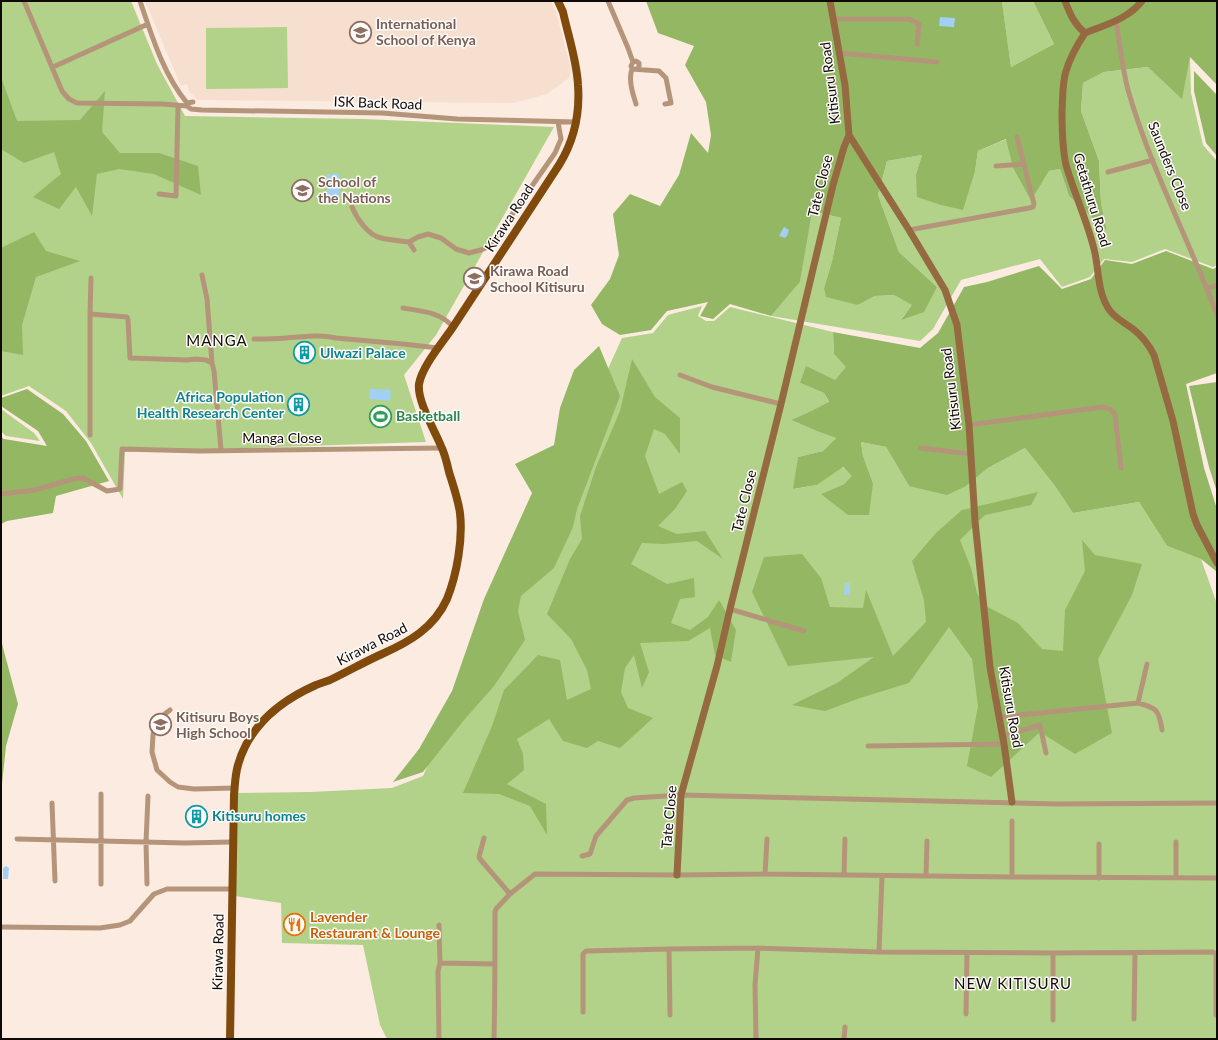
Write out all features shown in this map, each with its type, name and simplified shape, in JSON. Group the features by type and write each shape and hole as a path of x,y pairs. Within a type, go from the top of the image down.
{"main road":[{"name":"Kirawa Road","path":"230,1039 232,842 238,764 245,747 261,722 273,710 315,685 400,647 430,624 439,613 447,599 457,562 461,531 460,512 442,448 422,405 419,386 422,374 438,348 559,165 570,144 576,122 579,102 578,84 563,12 558,1"}],"street":[{"name":"ISK Back Road","path":"24,1 62,91 69,99 78,103 178,105 188,103 191,109 202,110 382,113 457,119 576,122"},
{"path":"140,1 160,57 177,90 188,103"},
{"path":"608,1 633,62 636,61 640,66 631,72 632,87 636,104"},
{"name":"Kitisuru Road","path":"830,1 846,95 849,135 945,290 957,325 969,425 975,521 990,667 1000,717 1012,802"},
{"path":"1065,1 1072,18 1077,26 1085,33 1116,21 1132,11 1142,1"},
{"path":"834,19 909,19 919,24 917,44"},
{"name":"Saunders Close","path":"1116,21 1128,88 1153,160 1217,315"},
{"path":"53,67 148,24"},
{"name":"Getathuru Road","path":"1085,33 1066,70 1064,80 1062,132 1066,165 1095,250 1097,272 1104,300 1115,317 1133,329 1142,338 1154,355 1173,421 1193,514 1197,525 1217,563"},
{"path":"840,53 937,62"},
{"path":"635,69 659,71 666,78 671,103 664,104"},
{"path":"159,194 176,196 178,105"},
{"path":"352,207 356,218 372,233 380,238 410,242 418,237 428,234 441,238 456,249 470,253 482,250 492,244 554,153 561,139 558,122"},
{"name":"Tate Close","path":"677,875 681,795 717,666 833,185 849,135"},
{"path":"909,230 1033,207 1034,204 1017,137"},
{"path":"1108,172 1153,160"},
{"path":"996,166 1024,164"},
{"path":"410,242 414,250"},
{"path":"202,274 207,299 221,450"},
{"path":"90,435 91,278"},
{"path":"1207,289 1217,285"},
{"path":"403,308 421,310 434,314 447,320 453,327"},
{"path":"90,314 127,317 130,358 196,359 206,360 212,363"},
{"path":"254,339 284,339 325,335 336,338 438,348"},
{"path":"680,375 712,387 781,404"},
{"path":"969,425 1102,407 1109,408 1115,415 1121,468"},
{"name":"Manga Close","path":"1,494 35,490 73,479 83,478 107,490 120,489 122,449 199,451 442,448"},
{"path":"921,448 971,454"},
{"path":"730,609 804,631"},
{"path":"1138,703 1147,664"},
{"path":"1000,717 1138,703 1151,707 1160,714 1162,730"},
{"path":"170,710 157,720 153,735 152,752 157,770 178,787 194,789 235,788"},
{"path":"1003,736 1040,725 1046,753"},
{"path":"868,746 1004,744"},
{"path":"100,884 101,794"},
{"path":"582,856 590,854 596,836 628,800 634,798 681,795 1057,804 1217,803"},
{"path":"147,884 146,842 148,796"},
{"path":"52,803 55,881"},
{"path":"1012,821 1012,877"},
{"path":"484,838 479,857 510,894"},
{"path":"17,839 186,843 232,842"},
{"path":"765,874 767,839"},
{"path":"844,875 845,839"},
{"path":"926,876 927,841"},
{"path":"1176,842 1176,878"},
{"path":"1099,844 1099,878"},
{"path":"494,1039 496,992 494,964 495,912 510,894 535,874 765,874 1217,878"},
{"path":"879,952 882,876"},
{"path":"1,927 100,928 120,926 130,921 154,894 167,889 232,889"},
{"path":"438,925 440,963 438,971 439,1039"},
{"path":"669,948 670,1015"},
{"path":"583,1012 584,952 669,948 758,948 879,952 1053,954 1213,952 1216,954 1216,1015"},
{"path":"756,1039 755,985 758,948"},
{"path":"966,1014 967,953"},
{"path":"1134,1019 1135,953"},
{"path":"1053,954 1053,1020"},
{"path":"440,963 494,964"},
{"path":"844,1039 845,1027"}],"shaded area":[{"name":"International School of Kenya","path":"145,1 551,1 556,12 571,69 569,78 547,94 514,103 198,100 189,91 187,84 181,86"}],"green space":[{"path":"1,1 131,1 157,64 185,116 363,119 554,127 436,335 404,375 426,442 125,452 123,499 91,443 66,411 29,386 1,396"},
{"path":"646,1 1002,2 1011,67 1054,44 1033,1 1217,1 1217,85 1190,57 1182,99 1148,67 1104,72 1083,83 1081,111 1099,161 1101,203 1107,231 1069,196 1060,169 1049,171 1031,201 1013,168 1006,139 978,151 975,171 963,210 917,197 916,174 922,155 887,161 878,195 899,252 937,287 924,312 901,320 912,305 894,295 875,296 858,305 826,297 824,288 832,261 841,218 812,211 800,282 771,316 730,304 713,319 700,316 708,302 667,311 651,330 620,335 602,324 591,305 610,279 619,255 613,214 630,194 660,206 679,175 691,133 708,153 711,135 706,102 685,65 694,46 658,33"},
{"path":"992,1 1033,1 1054,44 1011,67 1002,3"},
{"path":"287,27 288,88 206,89 206,28"},
{"path":"1190,57 1191,93 1203,145 1217,161 1217,265 1213,267 1165,249 1132,262 1104,259 1090,277 1062,287 1040,259 961,280 933,329 920,341 771,316 800,282 811,211 841,218 832,261 824,288 858,305 875,296 894,295 913,305 901,319 937,287 899,252 878,195 887,161 922,155 916,174 975,171 978,151 1007,139 1013,168 1031,201 1049,171 1060,169 1069,196 1107,231 1101,203 1099,161 1081,111 1083,83 1104,72 1149,67"},
{"path":"1194,71 1217,95 1217,156 1206,143 1194,91"},
{"path":"1,77 17,121 80,120 105,91 102,132 120,153 159,153 198,166 201,195 154,174 119,169 97,174 92,216 76,187 59,209 33,197 61,174 54,152 24,163 1,149"},
{"path":"34,232 46,251 80,261 36,277 22,325 23,355 1,351 1,248"},
{"path":"1166,251 1213,269 1217,267 1217,373 1186,384 1204,468 1217,509 1217,572 1201,559 1167,546 1139,502 1073,513 1055,486 1025,448 988,468 966,486 947,495 909,486 886,447 861,442 863,456 873,483 869,515 848,515 821,494 844,484 852,476 843,467 817,485 793,489 798,457 823,451 836,438 791,420 829,402 824,393 800,383 806,366 835,380 846,367 834,354 833,332 920,348 938,333 964,287 987,282 1039,266 1062,289 1091,279 1105,260 1132,264"},
{"path":"702,306 698,316 706,321 714,321 730,307 833,332 834,354 847,367 835,380 800,383 824,393 829,403 791,420 836,438 823,451 798,457 794,489 817,485 842,467 853,476 844,484 821,494 873,483 863,456 861,442 886,447 909,486 966,486 988,468 1025,448 1055,486 1073,513 1139,502 1167,546 1201,559 1217,604 1217,1039 387,1039 380,1025 363,945 282,943 281,903 235,896 237,793 310,792 392,788 423,776 622,338 653,333 668,315"},
{"path":"599,346 620,396 577,509 573,527 554,568 521,596 518,611 525,640 494,686 464,720 423,772 393,782 419,749 452,691 484,599 532,493 515,464 554,445 560,408 574,370"},
{"path":"632,359 655,397 680,418 680,454 665,434 654,429 645,456 659,494 682,482 687,491 675,509 658,526 677,534 705,531 723,559 697,541 664,544 642,543 631,564 667,584 694,578 695,597 680,599 671,623 690,630 708,617 719,600 736,630 731,662 715,655 710,628 688,641 640,643 649,672 642,688 634,655 625,668 621,692 628,708 653,718 620,748 598,741 587,748 563,741 549,719 517,739 523,754 524,770 507,784 546,804 547,835 530,806 499,794 463,793 492,726 504,690 538,655 560,660 567,700 591,689 587,670 571,639 547,614 570,559 582,539 580,516 596,467 620,411"},
{"path":"1217,382 1217,492 1209,467 1189,386"},
{"path":"27,389 63,414 86,441 109,481 56,496 53,513 7,521 1,524 1,437 4,439 47,446 38,431 1,406 1,398"},
{"path":"1,409 34,433 40,441 6,436 1,431"},
{"path":"1038,492 1031,505 985,515 960,540 971,568 977,593 984,605 1018,623 1042,649 1063,651 1065,610 1085,571 1082,540 1095,555 1142,564 1132,595 1098,659 1112,733 1075,754 1040,732 991,777 967,766 978,706 972,659 949,627 909,683 860,698 825,711 792,705 837,683 874,657 788,666 752,592 764,557 802,554 821,578 830,607 863,608 866,590 893,656 926,622 924,600 912,561 936,533 962,510"},
{"path":"1,640 18,704 6,746 2,784 1,828"}],"water":[{"path":"940,17 955,18 954,27 939,26"},
{"path":"327,174 339,174 339,197 327,196"},
{"path":"784,227 789,230 785,238 779,236"},
{"path":"370,389 391,390 390,401 369,399"},
{"path":"845,583 850,583 850,595 844,595"},
{"path":"6,866 9,868 8,879 3,879 3,868"}],"place":[{"name":"International School of Kenya","path":"360,32"},
{"name":"School of the Nations","path":"302,190"},
{"name":"Kirawa Road School Kitisuru","path":"474,279"},
{"name":"Ulwazi Palace","path":"305,353"},
{"name":"Africa Population Health Research Center","path":"299,405"},
{"name":"Basketball","path":"380,416"},
{"name":"Kitisuru Boys High School","path":"160,725"},
{"name":"Kitisuru homes","path":"197,816"},
{"name":"Lavender Restaurant & Lounge","path":"294,925"}],"district":[{"name":"MANGA","path":"217,341"},
{"name":"NEW KITISURU","path":"1013,984"}]}
